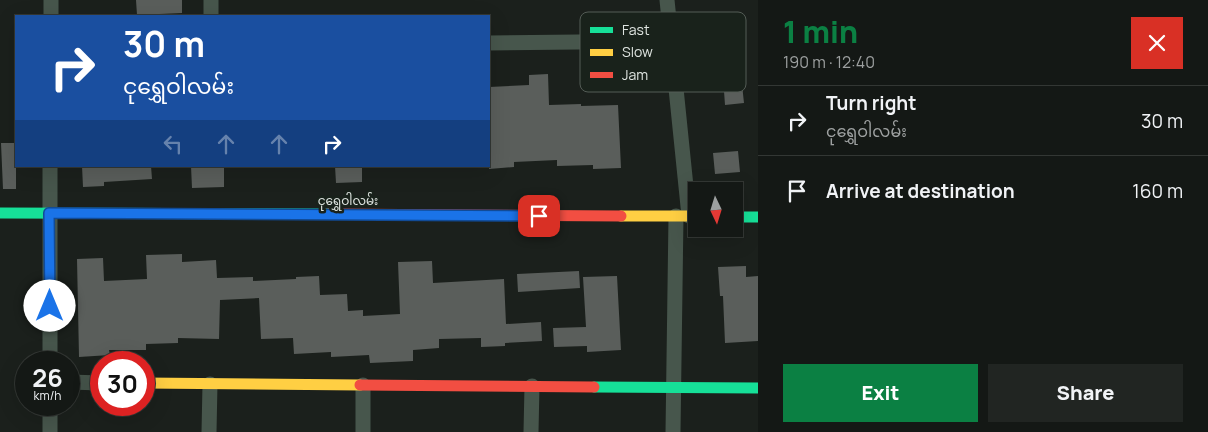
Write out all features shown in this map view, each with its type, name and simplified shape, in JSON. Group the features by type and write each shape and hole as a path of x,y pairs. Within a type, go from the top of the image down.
{"street":[{"path":"51,0 51,15"},
{"path":"211,0 211,15"},
{"path":"490,43 580,42"},
{"path":"673,432 673,388 687,216 675,92"},
{"path":"50,167 50,351"},
{"name":"ငုရွှေဝါလမ်း","path":"0,213 687,216"},
{"path":"743,216 758,217"},
{"path":"155,383 758,388"},
{"path":"209,432 210,384"},
{"path":"363,385 363,432"},
{"path":"531,432 532,386"},
{"path":"50,416 50,432"}],"building":[{"path":"136,0 182,0 182,13 137,15"},
{"path":"548,74 549,105 618,105 621,168 593,169 593,165 557,166 557,160 514,162 514,167 489,169 490,87 529,85 529,75"},
{"path":"724,92 743,92 744,103 725,105"},
{"path":"1,143 15,143 16,189 3,189"},
{"path":"738,151 740,172 715,174 713,153"},
{"path":"82,167 151,167 152,179 104,182 104,186 83,187"},
{"path":"191,167 224,167 224,187 192,188"},
{"path":"335,167 362,167 362,182 336,183"},
{"path":"182,254 182,262 216,260 217,278 253,277 253,281 319,276 320,295 347,294 348,311 363,310 363,316 400,314 398,262 432,261 433,283 504,279 506,324 541,322 542,341 505,343 505,346 481,347 481,338 439,339 439,348 413,350 413,361 370,363 369,355 331,357 331,352 294,354 293,338 261,339 259,298 220,300 219,339 178,338 178,343 146,344 146,350 90,351 90,356 80,357 77,259 103,258 104,281 147,279 146,255"},
{"path":"746,266 746,277 758,276 758,341 725,343 723,296 720,296 718,267"},
{"path":"579,271 580,288 518,292 517,274"},
{"path":"617,276 621,350 587,352 587,346 554,347 553,328 586,327 583,277"}],"traffic: fast":[{"path":"0,213 328,214"},
{"path":"743,217 758,217"},
{"path":"594,387 758,388"}],"traffic: slow":[{"path":"621,216 688,216"},
{"path":"155,383 360,385"}],"traffic: jam":[{"path":"328,214 621,216"},
{"path":"360,385 594,387"}],"route":[{"path":"50,306 49,213 539,216"}]}
